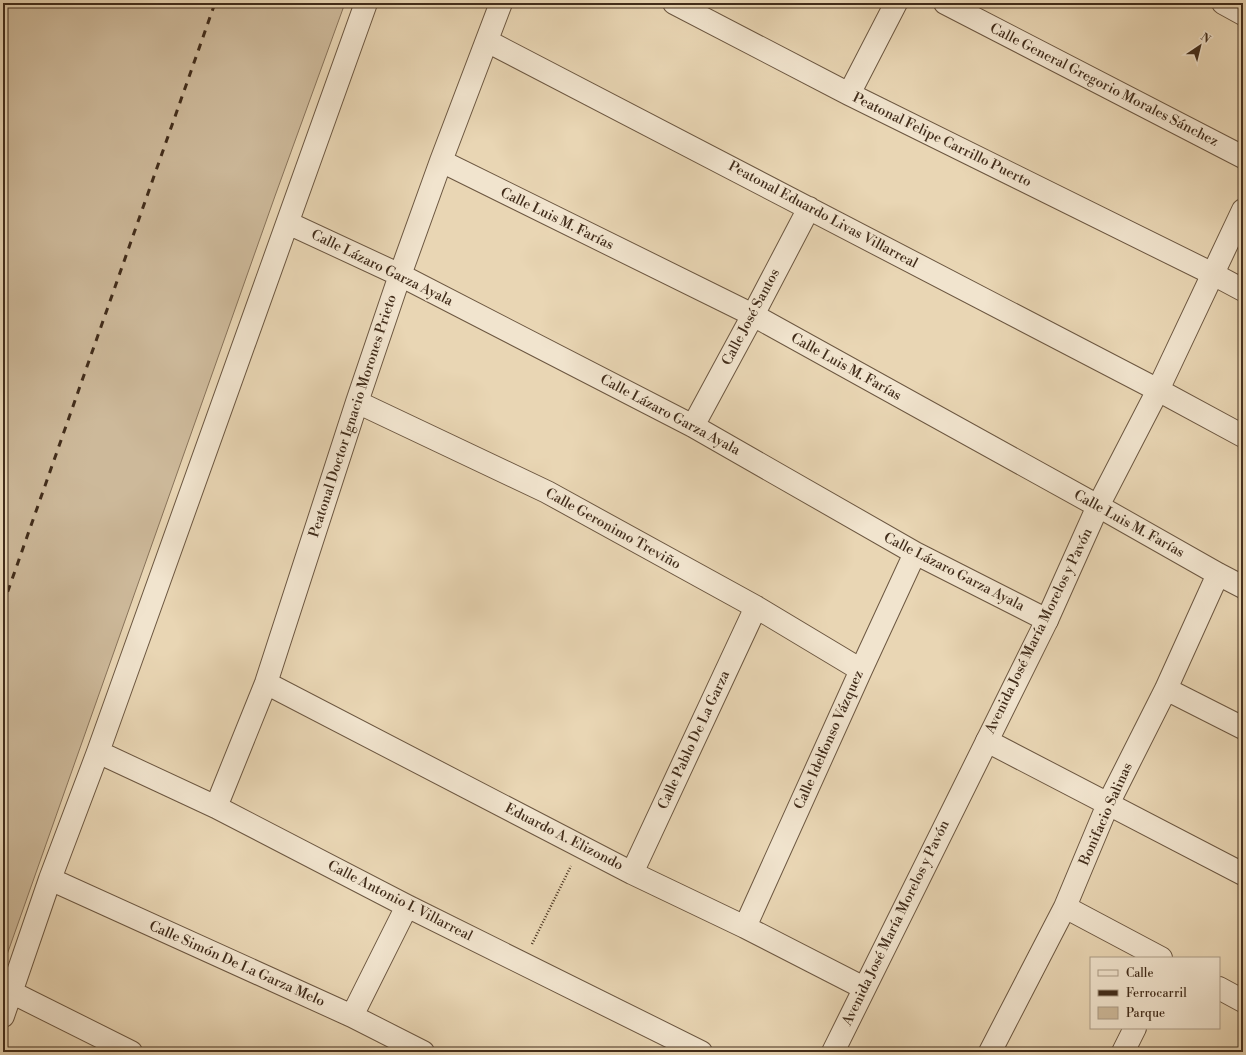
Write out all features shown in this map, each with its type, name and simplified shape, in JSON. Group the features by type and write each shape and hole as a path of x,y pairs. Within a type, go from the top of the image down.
{"street":[{"path":"3,1016 50,879 98,752 366,3"},
{"name":"Peatonal Doctor Ignacio Morones Prieto","path":"216,807 266,683 357,402 400,275 441,161 501,3"},
{"name":"Peatonal Felipe Carrillo Puerto","path":"674,3 849,94 1243,290"},
{"path":"849,94 896,3"},
{"name":"Calle General Gregorio Morales Sánchez","path":"944,3 1243,157"},
{"path":"1224,3 1243,14"},
{"name":"Peatonal Eduardo Livas Villarreal","path":"487,41 1158,390 1243,436"},
{"name":"Calle Luis M. Farías","path":"441,161 753,315 1243,587"},
{"name":"Calle José Santos","path":"693,426 753,315 808,208"},
{"name":"Avenida José María Morelos y Pavón","path":"833,1052 986,740 1047,620 1098,506 1158,390 1243,210"},
{"name":"Calle Lázaro Garza Ayala","path":"288,223 400,275 693,426 915,553 1047,620"},
{"name":"Calle Geronimo Treviño","path":"357,402 546,492 756,607 861,670"},
{"name":"Calle Idelfonso Vázquez","path":"745,928 915,553"},
{"name":"Bonifacio Salinas","path":"990,1052 1065,907 1108,804 1166,688 1218,574"},
{"name":"Calle Pablo De La Garza","path":"632,873 756,607"},
{"name":"Eduardo A. Elizondo","path":"266,683 632,873 864,988"},
{"path":"1166,688 1243,728"},
{"path":"986,740 1243,874"},
{"name":"Calle Antonio I. Villarreal","path":"98,752 216,807 407,906 523,962 688,1049"},
{"name":"Calle Simón De La Garza Melo","path":"50,879 352,1016 423,1052"},
{"path":"352,1016 407,906"},
{"path":"1065,907 1159,957"},
{"path":"1220,989 1243,1001"},
{"path":"11,992 131,1052"},
{"path":"1123,1052 1134,1029"}],"path":[{"path":"523,962 580,846"}],"green space":[{"path":"3,3 345,3 275,196 3,966"}],"railway":[{"path":"3,605 215,3"}]}
